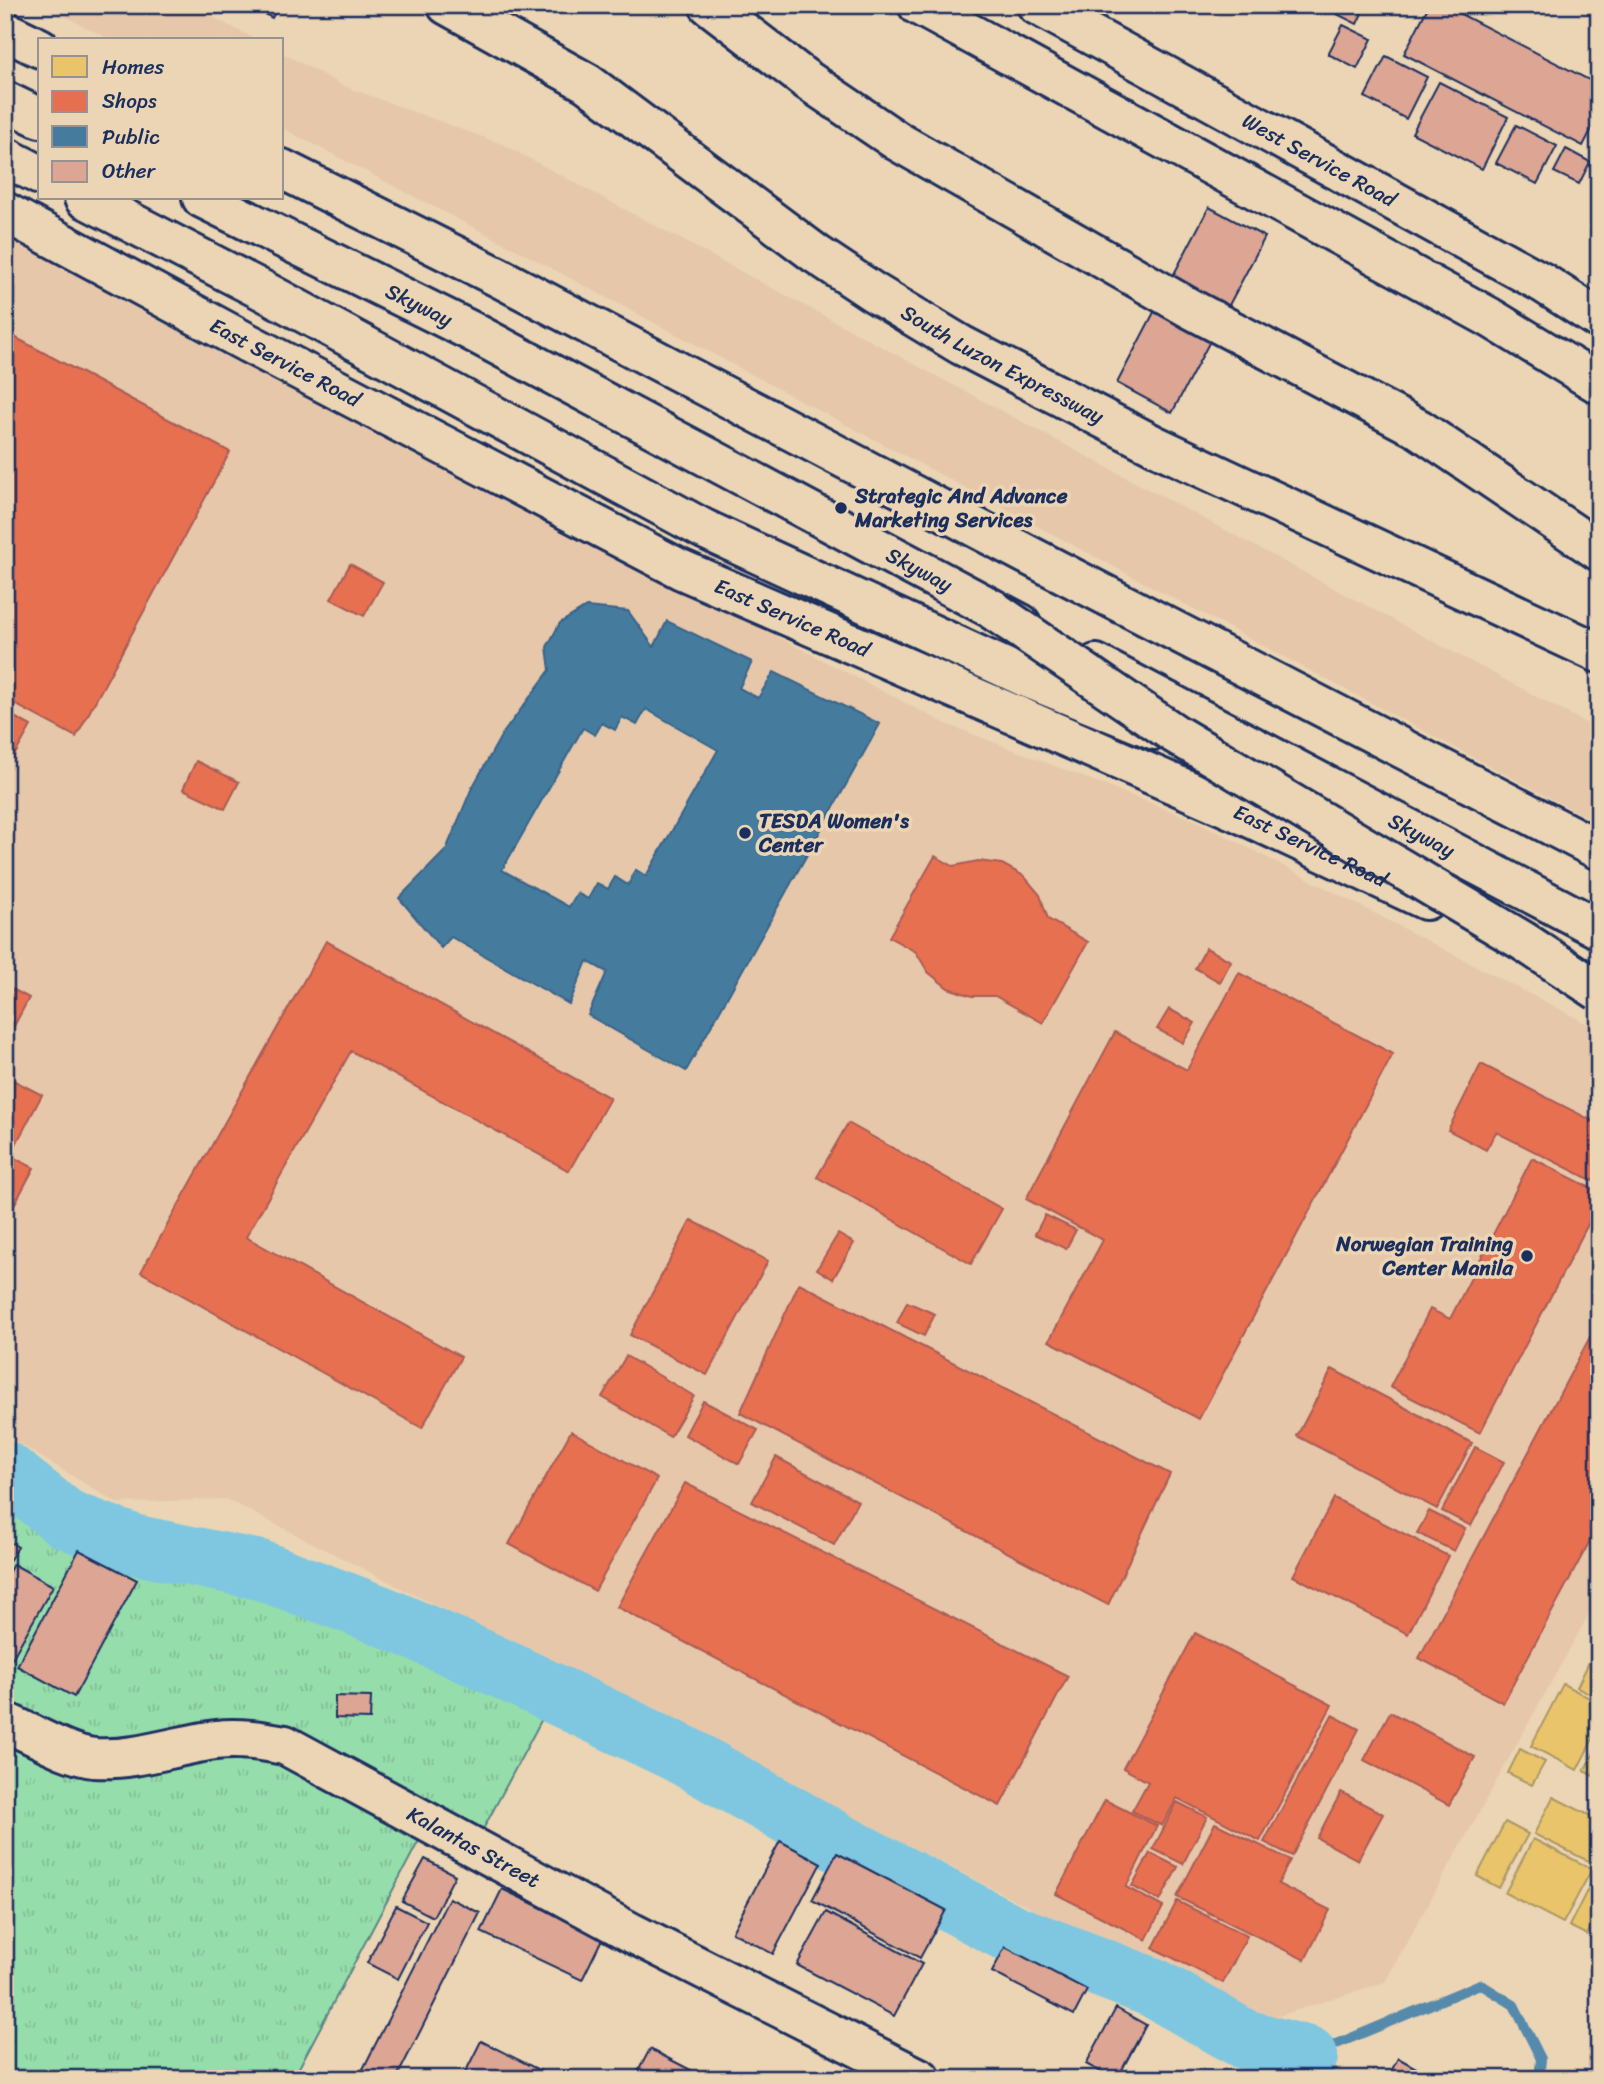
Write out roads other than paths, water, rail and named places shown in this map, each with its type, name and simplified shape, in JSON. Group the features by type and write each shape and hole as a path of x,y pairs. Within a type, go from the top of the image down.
{"main road":[{"name":"South Luzon Expressway","path":"447,5 587,83 816,254 961,345 1156,446 1599,653"},
{"path":"709,5 804,78 897,141 1191,309 1419,429 1599,551"},
{"path":"918,5 1477,310 1599,384"},
{"name":"West Service Road","path":"1037,5 1531,277 1599,319"},
{"path":"5,31 38,47"},
{"path":"5,101 38,117"},
{"path":"5,157 38,174"},
{"path":"284,170 499,277 1015,549 1599,850"},
{"name":"East Service Road","path":"88,200 262,290 704,529 1027,678 1248,769 1599,931"},
{"name":"Skyway","path":"206,200 471,331 1599,931"},
{"name":"East Service Road","path":"5,212 244,341 680,569 1236,811 1599,983"},
{"path":"993,610 1175,734 1523,941 1599,991"},
{"path":"1008,713 1027,678"},
{"name":"Kalantas Street","path":"5,1722 72,1752 92,1758 113,1758 219,1740 256,1740 285,1745 632,1933 921,2079"}],"waterway":[{"path":"5,1471 66,1519 136,1545 260,1570 380,1615 483,1660 681,1754 837,1842 1012,1934 1154,1988 1244,2039 1308,2056"},
{"path":"1285,2079 1308,2056 1480,1984 1514,2005 1541,2059 1539,2079"}],"place":[{"name":"Strategic And Advance Marketing Services","path":"841,508"},
{"name":"TESDA Women's Center","path":"745,833"},
{"name":"Norwegian Training Center Manila","path":"1527,1256"}]}
